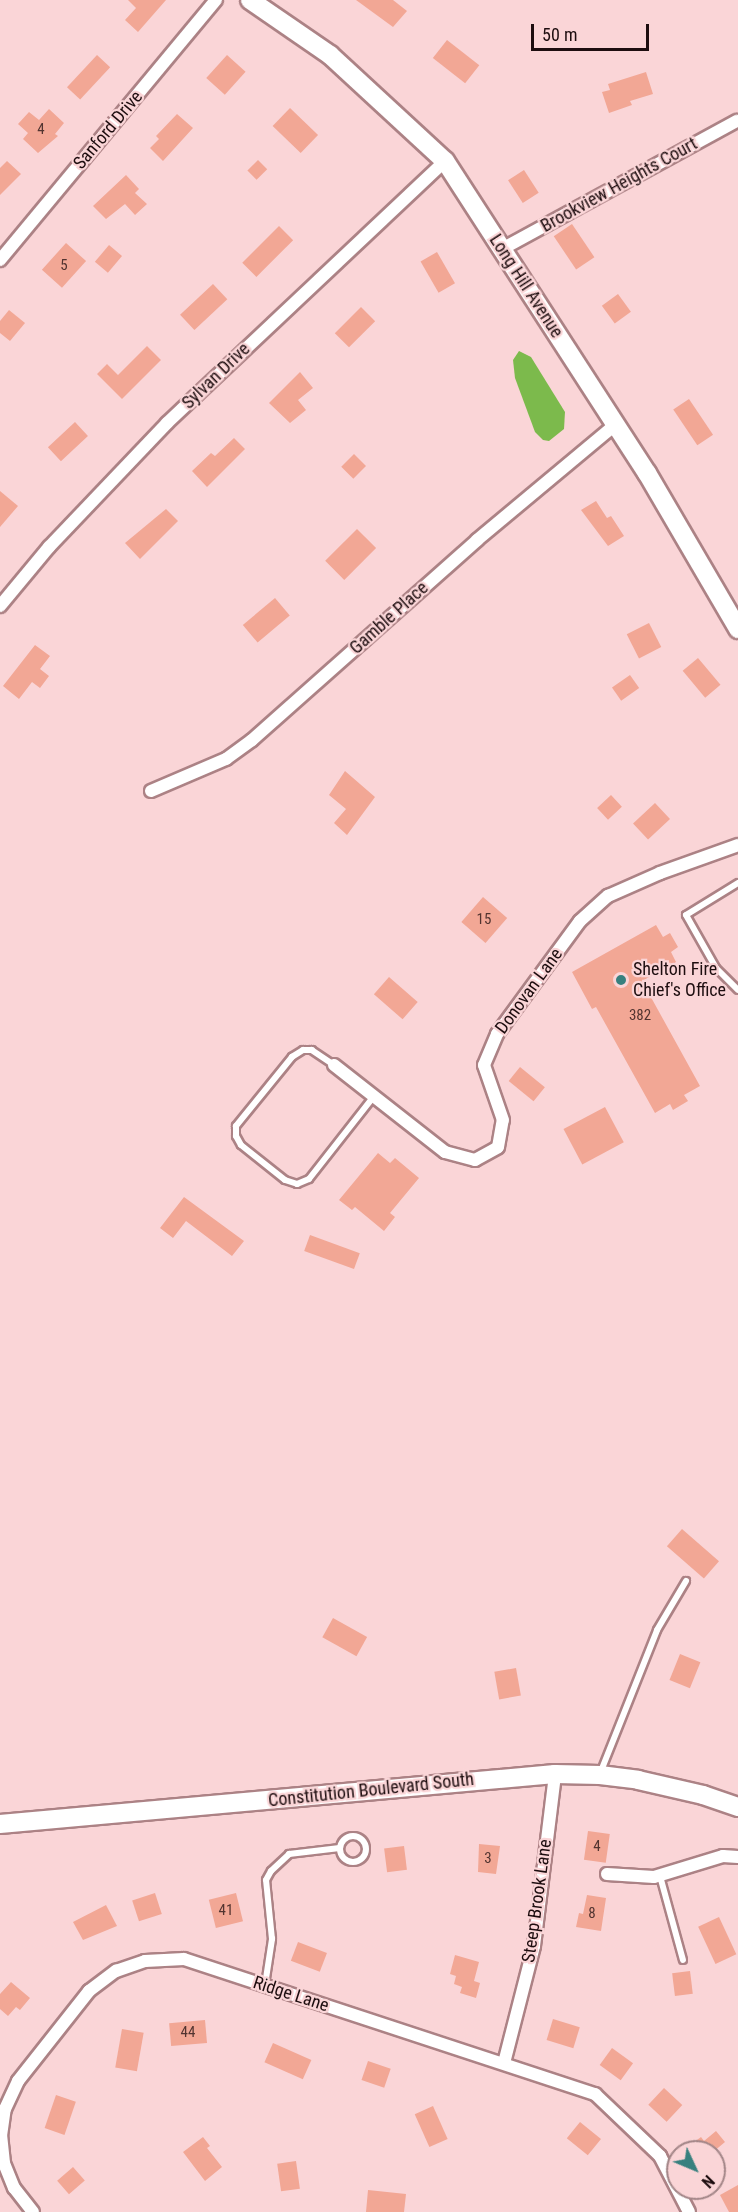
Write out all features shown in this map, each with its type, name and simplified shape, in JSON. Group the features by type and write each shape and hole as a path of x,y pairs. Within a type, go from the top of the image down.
{"street":[{"name":"Sanford Drive","path":"0,260 216,0"},
{"name":"Long Hill Avenue","path":"250,0 330,55 445,161 646,473 738,629"},
{"name":"Brookview Heights Court","path":"502,249 737,121"},
{"name":"Sylvan Drive","path":"0,606 50,547 167,423 445,161"},
{"name":"Gamble Place","path":"151,791 226,759 252,740 477,540 614,426"},
{"name":"Donovan Lane","path":"334,1065 446,1152 475,1160 498,1147 502,1120 484,1065 497,1034 580,921 608,896 660,873 738,845"},
{"name":"Constitution Boulevard South","path":"0,1824 555,1774 600,1775 668,1786 738,1807"},
{"name":"Steep Brook Lane","path":"504,2063 534,1946 555,1774"},
{"path":"607,1874 660,1876 723,1856 738,1857"},
{"name":"Ridge Lane","path":"33,2212 14,2188 4,2163 1,2136 5,2109 18,2081 90,1991 116,1971 145,1960 184,1959 595,2094 660,2156 690,2212"}],"lane":[{"path":"738,883 686,915 716,968 738,990"},
{"path":"334,1065 312,1050 303,1050 292,1057 236,1126 236,1136 241,1145 285,1180 297,1184 309,1179 374,1096"},
{"path":"600,1775 657,1630 686,1581"},
{"path":"354,1836 364,1842 365,1850 362,1858 350,1861 343,1856 340,1848 346,1838 354,1836"},
{"path":"265,1985 272,1939 266,1880 271,1870 289,1854 340,1848"},
{"path":"660,1876 683,1960"}],"shaded area":[{"path":"519,351 531,357 565,412 564,429 549,441 543,440 535,432 515,378 513,360"}],"building":[{"path":"128,0 166,0 138,32 125,20 136,8"},
{"path":"356,0 393,0 407,11 393,27"},
{"path":"447,40 479,65 465,83 433,58"},
{"path":"97,55 110,67 80,99 67,87"},
{"path":"227,55 246,72 225,95 206,78"},
{"path":"646,72 653,94 630,101 632,105 609,113 602,92 610,90 608,84"},
{"path":"290,108 318,135 301,153 273,126"},
{"path":"49,109 64,123 55,134 58,136 38,153 23,139 28,133 18,124 29,112 39,120"},
{"path":"177,114 193,128 163,161 150,148 159,139 156,136"},
{"path":"258,160 267,169 257,180 247,171"},
{"path":"7,161 21,174 0,195 0,168"},
{"path":"524,170 539,193 523,203 508,180"},
{"path":"126,175 139,189 135,193 147,204 135,215 125,204 106,219 93,206"},
{"path":"572,224 594,257 576,269 554,236"},
{"path":"279,226 293,240 256,277 242,263"},
{"path":"66,243 86,261 62,288 42,270"},
{"path":"109,245 122,256 108,273 95,262"},
{"path":"437,252 455,283 439,293 421,262"},
{"path":"213,284 227,299 194,330 180,315"},
{"path":"618,294 631,312 615,324 602,306"},
{"path":"361,307 375,321 349,347 335,333"},
{"path":"9,310 25,323 10,341 0,333 0,321"},
{"path":"147,346 161,360 122,399 97,374 107,364 118,375"},
{"path":"300,372 313,388 298,400 306,410 290,423 269,403"},
{"path":"689,399 713,435 697,445 673,410"},
{"path":"75,422 88,436 61,461 48,447"},
{"path":"234,438 245,449 207,487 192,471 211,453 215,456"},
{"path":"354,454 366,466 353,479 341,467"},
{"path":"0,491 18,506 0,527"},
{"path":"596,501 607,518 611,516 624,536 608,546 581,510"},
{"path":"166,509 178,521 140,559 125,543"},
{"path":"357,529 376,548 344,580 325,561"},
{"path":"275,598 290,616 258,643 243,625"},
{"path":"649,623 661,647 639,658 627,634"},
{"path":"35,645 50,656 40,669 49,676 40,688 32,682 19,699 3,686"},
{"path":"698,658 720,685 705,698 683,671"},
{"path":"630,675 639,688 621,701 612,688"},
{"path":"345,771 375,797 347,835 334,823 346,809 329,795"},
{"path":"611,795 622,807 608,820 597,808"},
{"path":"655,803 670,819 648,840 633,823"},
{"path":"483,897 507,918 486,943 461,922"},
{"path":"656,925 663,937 670,933 678,947 671,952 676,962 642,981 700,1086 684,1095 688,1101 673,1110 670,1104 655,1113 596,1007 592,1009 572,972"},
{"path":"389,977 418,1002 403,1019 374,994"},
{"path":"520,1067 545,1087 534,1101 509,1081"},
{"path":"605,1107 624,1142 582,1164 564,1129"},
{"path":"378,1153 390,1163 395,1158 419,1178 390,1213 395,1217 384,1231 355,1207 352,1210 339,1200"},
{"path":"184,1197 244,1241 232,1256 186,1221 173,1238 160,1228"},
{"path":"310,1235 360,1253 354,1269 304,1251"},
{"path":"682,1529 719,1561 704,1579 667,1546"},
{"path":"333,1618 367,1637 356,1656 322,1637"},
{"path":"680,1654 700,1662 690,1688 670,1680"},
{"path":"516,1668 521,1696 499,1699 494,1672"},
{"path":"588,1831 610,1834 606,1863 584,1860"},
{"path":"479,1844 500,1846 496,1874 478,1872"},
{"path":"404,1846 407,1870 387,1872 384,1848"},
{"path":"155,1893 162,1914 139,1921 132,1900"},
{"path":"236,1893 243,1921 216,1928 209,1900"},
{"path":"587,1895 606,1898 601,1931 576,1927 579,1913 583,1914"},
{"path":"106,1905 117,1926 83,1940 73,1922"},
{"path":"719,1917 736,1954 715,1964 698,1927"},
{"path":"298,1942 327,1953 320,1972 291,1961"},
{"path":"455,1955 479,1962 474,1981 480,1983 476,1998 460,1993 462,1987 454,1984 456,1976 450,1974"},
{"path":"690,1971 693,1994 675,1996 672,1973"},
{"path":"11,1982 30,1998 20,2010 16,2007 8,2016 0,2009 0,1994"},
{"path":"553,2019 580,2027 573,2048 547,2040"},
{"path":"205,2020 207,2043 171,2046 169,2023"},
{"path":"122,2029 144,2033 137,2071 115,2067"},
{"path":"273,2043 311,2060 303,2079 264,2062"},
{"path":"612,2048 633,2063 621,2080 600,2065"},
{"path":"368,2061 391,2069 384,2088 361,2080"},
{"path":"664,2088 682,2105 667,2122 648,2105"},
{"path":"56,2095 76,2102 64,2135 45,2128"},
{"path":"433,2106 448,2139 429,2147 415,2114"},
{"path":"580,2122 601,2139 588,2155 567,2138"},
{"path":"716,2131 723,2140 705,2140"},
{"path":"203,2137 210,2146 207,2148 222,2167 205,2181 183,2152"},
{"path":"296,2161 300,2189 281,2191 277,2164"},
{"path":"73,2167 85,2181 69,2194 57,2181"},
{"path":"738,2185 738,2212 729,2212 723,2200 726,2200 726,2192"},
{"path":"368,2190 406,2194 404,2212 366,2212"}],"place":[{"name":"Shelton Fire Chief's Office","path":"621,980"}]}
